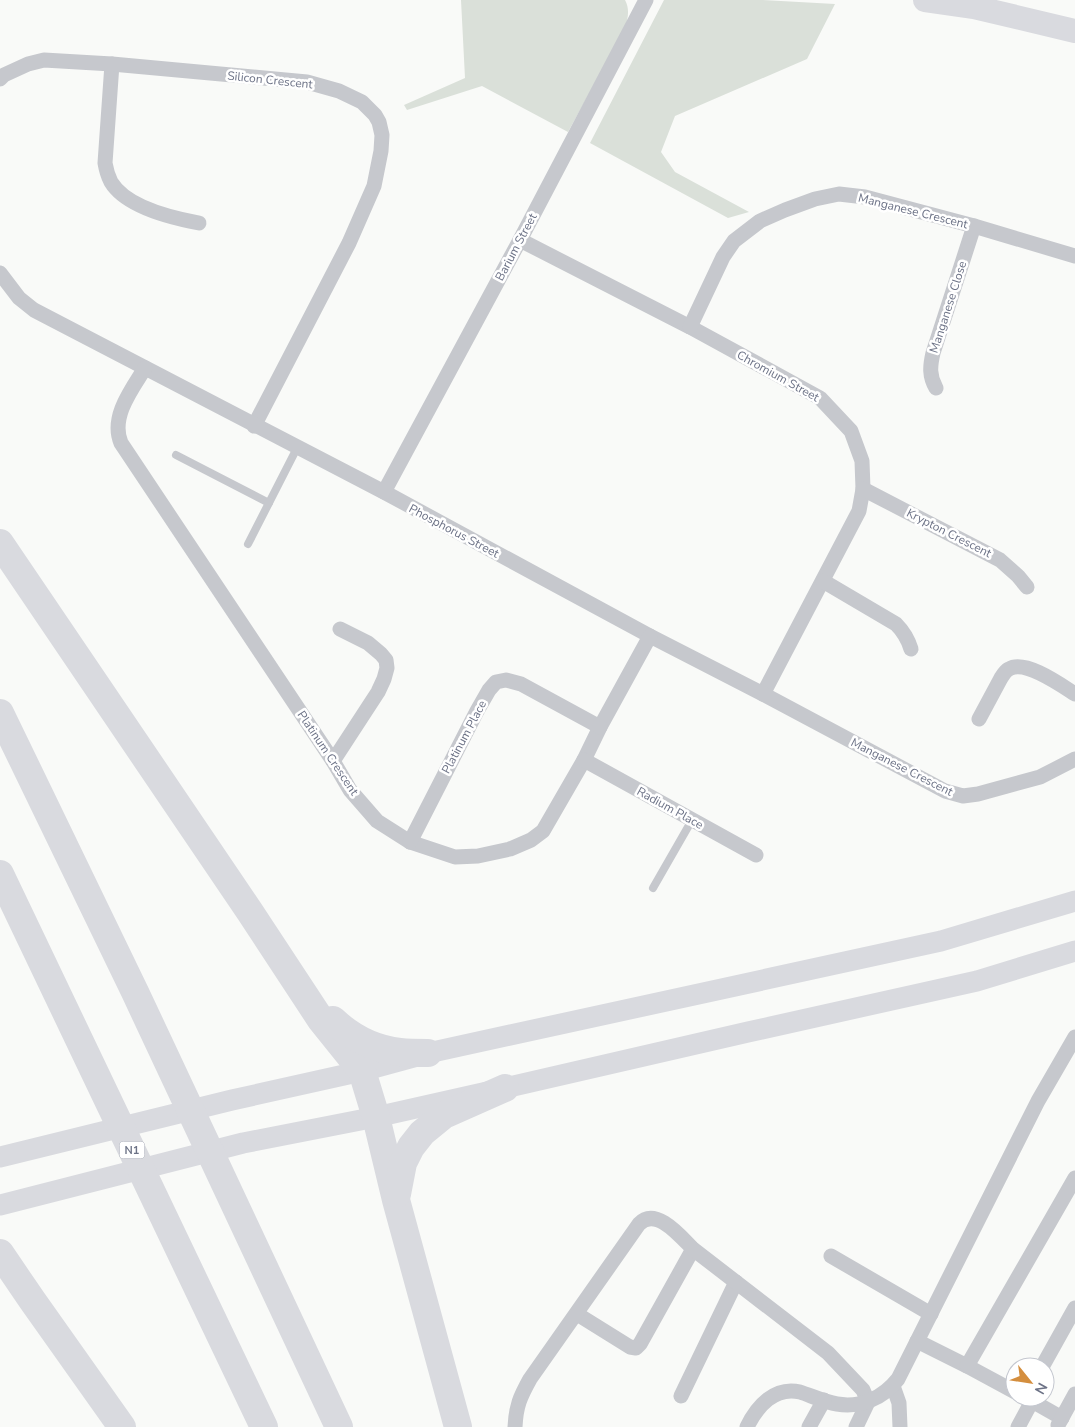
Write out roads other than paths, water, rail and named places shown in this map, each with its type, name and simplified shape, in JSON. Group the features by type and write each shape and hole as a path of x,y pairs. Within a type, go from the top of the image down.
{"highway":[{"path":"0,543 321,1020 362,1071 376,1117 396,1200 458,1427"},
{"path":"0,713 135,992 340,1427"},
{"name":"N1","path":"0,874 264,1427"},
{"path":"306,996 346,1032 362,1041 382,1049 428,1054"},
{"path":"396,1200 403,1163 411,1147 422,1133 444,1115 506,1088"},
{"path":"0,1253 122,1427"},
{"path":"0,1269 32,1300"}],"main road":[{"path":"925,0 974,7 1075,31"},
{"path":"1007,0 1075,18"},
{"path":"0,1157 428,1054 941,941 1075,901"},
{"path":"0,1205 242,1143 376,1117 977,981 1075,951"}],"street":[{"name":"Barium Street","path":"384,492 520,240 646,0"},
{"name":"Silicon Crescent","path":"0,79 4,75 28,64 44,60 112,64 307,82 339,91 362,102 375,115 382,134 381,151 374,186 349,243 254,426"},
{"path":"112,64 105,163 111,182 120,193 160,214 199,223"},
{"name":"Manganese Crescent","path":"690,327 723,257 734,241 760,221 816,199 839,194 865,196 1075,256"},
{"name":"Manganese Close","path":"936,388 930,374 932,358 974,226"},
{"name":"Chromium Street","path":"520,240 690,327 820,398 851,431 862,461 863,490 859,511 763,694"},
{"path":"0,273 19,298 34,310 144,368"},
{"name":"Phosphorus Street","path":"144,368 384,492 650,636 763,694"},
{"name":"Platinum Crescent","path":"144,368 118,418 117,428 120,443 334,761 350,790 377,821 410,842 455,857 478,856 510,849 531,840 543,830 584,760 650,636"},
{"name":"Krypton Crescent","path":"863,490 1000,560 1027,586"},
{"path":"823,581 896,624 907,638 911,649"},
{"path":"334,761 378,692 388,668 386,660 368,643 340,629"},
{"path":"979,718 1001,678 1010,668 1018,666 1029,668 1075,694"},
{"name":"Platinum Place","path":"410,842 477,711 496,682 506,680 521,684 600,727"},
{"name":"Manganese Crescent","path":"763,694 922,780 945,791 963,796 978,794 1040,776 1075,759"},
{"name":"Radium Place","path":"584,760 756,856"},
{"path":"747,1427 753,1414 774,1395 785,1392 797,1392 836,1404 855,1405 868,1402 893,1386 1038,1101 1074,1041"},
{"path":"967,1366 1075,1178"},
{"path":"515,1427 519,1399 530,1379 644,1220 653,1218 660,1220 693,1249 828,1353 863,1390 868,1402 856,1427"},
{"path":"577,1314 630,1347 636,1348 693,1249"},
{"path":"831,1256 931,1314"},
{"path":"681,1396 736,1282"},
{"path":"1048,1357 1075,1308"},
{"path":"917,1342 1005,1387"},
{"path":"893,1386 899,1403 900,1427"},
{"path":"1039,1407 1059,1422 1075,1394"},
{"path":"808,1427 824,1400"},
{"path":"1018,1427 1024,1407"}],"lane":[{"path":"248,544 297,448"},
{"path":"176,455 268,503"},
{"path":"653,888 692,820"}]}
